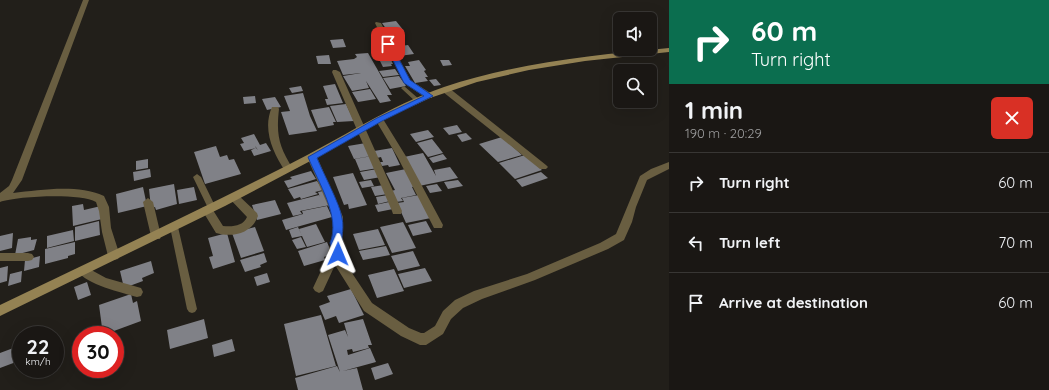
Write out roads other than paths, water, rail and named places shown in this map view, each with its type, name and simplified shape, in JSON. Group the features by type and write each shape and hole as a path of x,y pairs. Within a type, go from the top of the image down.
{"main road":[{"path":"0,309 156,236 312,157 380,119 429,96 494,75 543,65 669,50"}],"street":[{"path":"1,198 12,188 17,180 86,0"},
{"path":"378,23 407,81 429,96"},
{"path":"336,72 397,211"},
{"path":"446,90 543,167"},
{"path":"275,110 272,130 275,148 288,169"},
{"path":"380,119 395,142 407,169 438,225"},
{"path":"312,157 338,217 338,235 332,260 318,288"},
{"path":"335,243 341,265 368,307 406,332 420,339 426,338 439,330 447,315 459,304 478,295 531,277 604,246 620,237 643,178 654,171 669,166"},
{"path":"1,198 84,193 100,199 105,212 106,231 114,256"},
{"path":"209,209 220,230 226,231 246,227 252,221 253,216 233,197"},
{"path":"148,202 156,236"},
{"path":"0,257 28,257"},
{"path":"84,271 103,282 137,292"}],"lane":[{"path":"404,88 418,101"},
{"path":"198,177 209,209"},
{"path":"174,227 192,309"}]}
